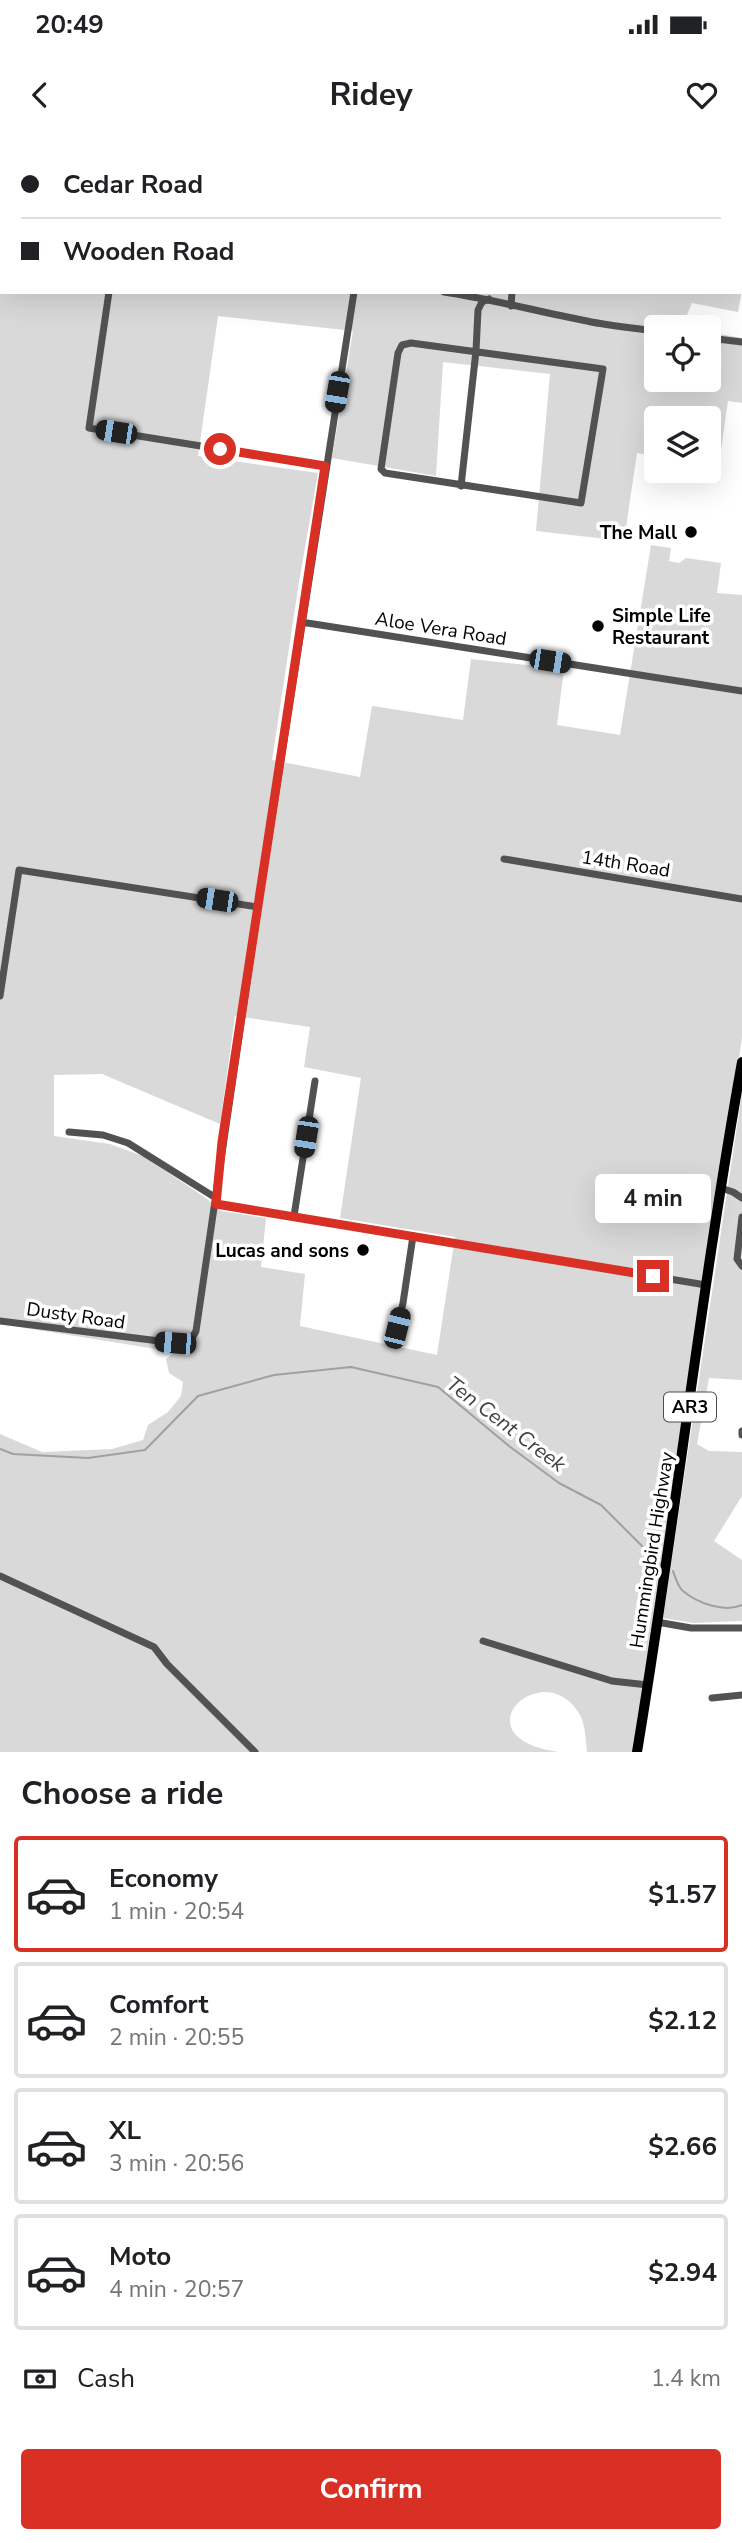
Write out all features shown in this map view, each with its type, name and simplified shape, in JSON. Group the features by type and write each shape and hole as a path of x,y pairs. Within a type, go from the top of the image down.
{"main road":[{"name":"Hummingbird Highway","path":"637,1752 742,1062"}],"street":[{"path":"109,294 89,428 325,466"},
{"path":"216,1201 222,1142 257,906 354,294"},
{"path":"457,294 590,322 644,329"},
{"path":"511,306 512,294"},
{"path":"461,486 478,310 482,302 490,299"},
{"path":"721,339 742,342"},
{"path":"411,343 603,369 581,503 461,486 385,473 381,469 398,353 402,345 411,343"},
{"name":"Aloe Vera Road","path":"301,622 742,691"},
{"name":"14th Road","path":"504,859 742,899"},
{"path":"0,996 19,870 257,906"},
{"path":"294,1216 315,1081"},
{"path":"69,1132 103,1135 128,1143 144,1151 216,1201 706,1286"},
{"path":"721,1188 742,1198"},
{"name":"Dusty Road","path":"0,1321 145,1341 190,1342 196,1331 211,1218 216,1201"},
{"path":"742,1217 737,1259 742,1266"},
{"path":"394,1341 413,1236"},
{"path":"0,1576 153,1647 255,1752"},
{"path":"657,1622 691,1628 742,1628"},
{"path":"483,1641 612,1681 649,1685"},
{"path":"712,1698 742,1695"}],"shaded area":[{"path":"0,294 741,294 738,312 692,303 687,315 644,315 644,392 721,392 721,334 742,338 742,403 728,401 721,450 721,406 644,406 644,454 637,453 624,541 536,531 550,374 443,362 436,476 332,458 353,331 218,316 198,456 318,473 272,760 360,777 372,706 463,720 471,659 564,669 557,725 620,735 651,545 671,548 669,561 679,563 686,558 721,563 717,593 742,595 742,1038 634,1752 587,1752 580,1715 564,1698 547,1692 530,1695 517,1704 510,1717 513,1731 528,1744 558,1752 0,1752 0,1434 42,1452 112,1449 143,1440 148,1425 168,1412 181,1396 183,1382 169,1373 166,1359 175,1352 0,1324","holes":["235,1016 310,1027 304,1067 361,1078 340,1218 455,1237 437,1355 300,1326 305,1274 261,1267 266,1218 221,1211 143,1156 110,1144 54,1136 54,1075 102,1074 220,1124"]},
{"path":"742,1093 742,1380 709,1378 697,1444 709,1451 742,1452 742,1496 714,1541 742,1560 742,1621 693,1623 663,1618"}],"waterway":[{"name":"Ten Cent Creek","path":"0,1449 13,1454 88,1458 145,1450 198,1396 274,1375 351,1367 438,1387 559,1483 601,1505 660,1564"},
{"name":"Ten Cent Creek","path":"673,1571 681,1589 696,1599 720,1607 742,1605"}],"place":[{"name":"The Mall","path":"691,532"},
{"name":"Simple Life Restaurant","path":"598,626"},
{"name":"Lucas and sons","path":"363,1250"}],"route":[{"path":"220,449 325,466 222,1142 216,1204 653,1276"}]}
